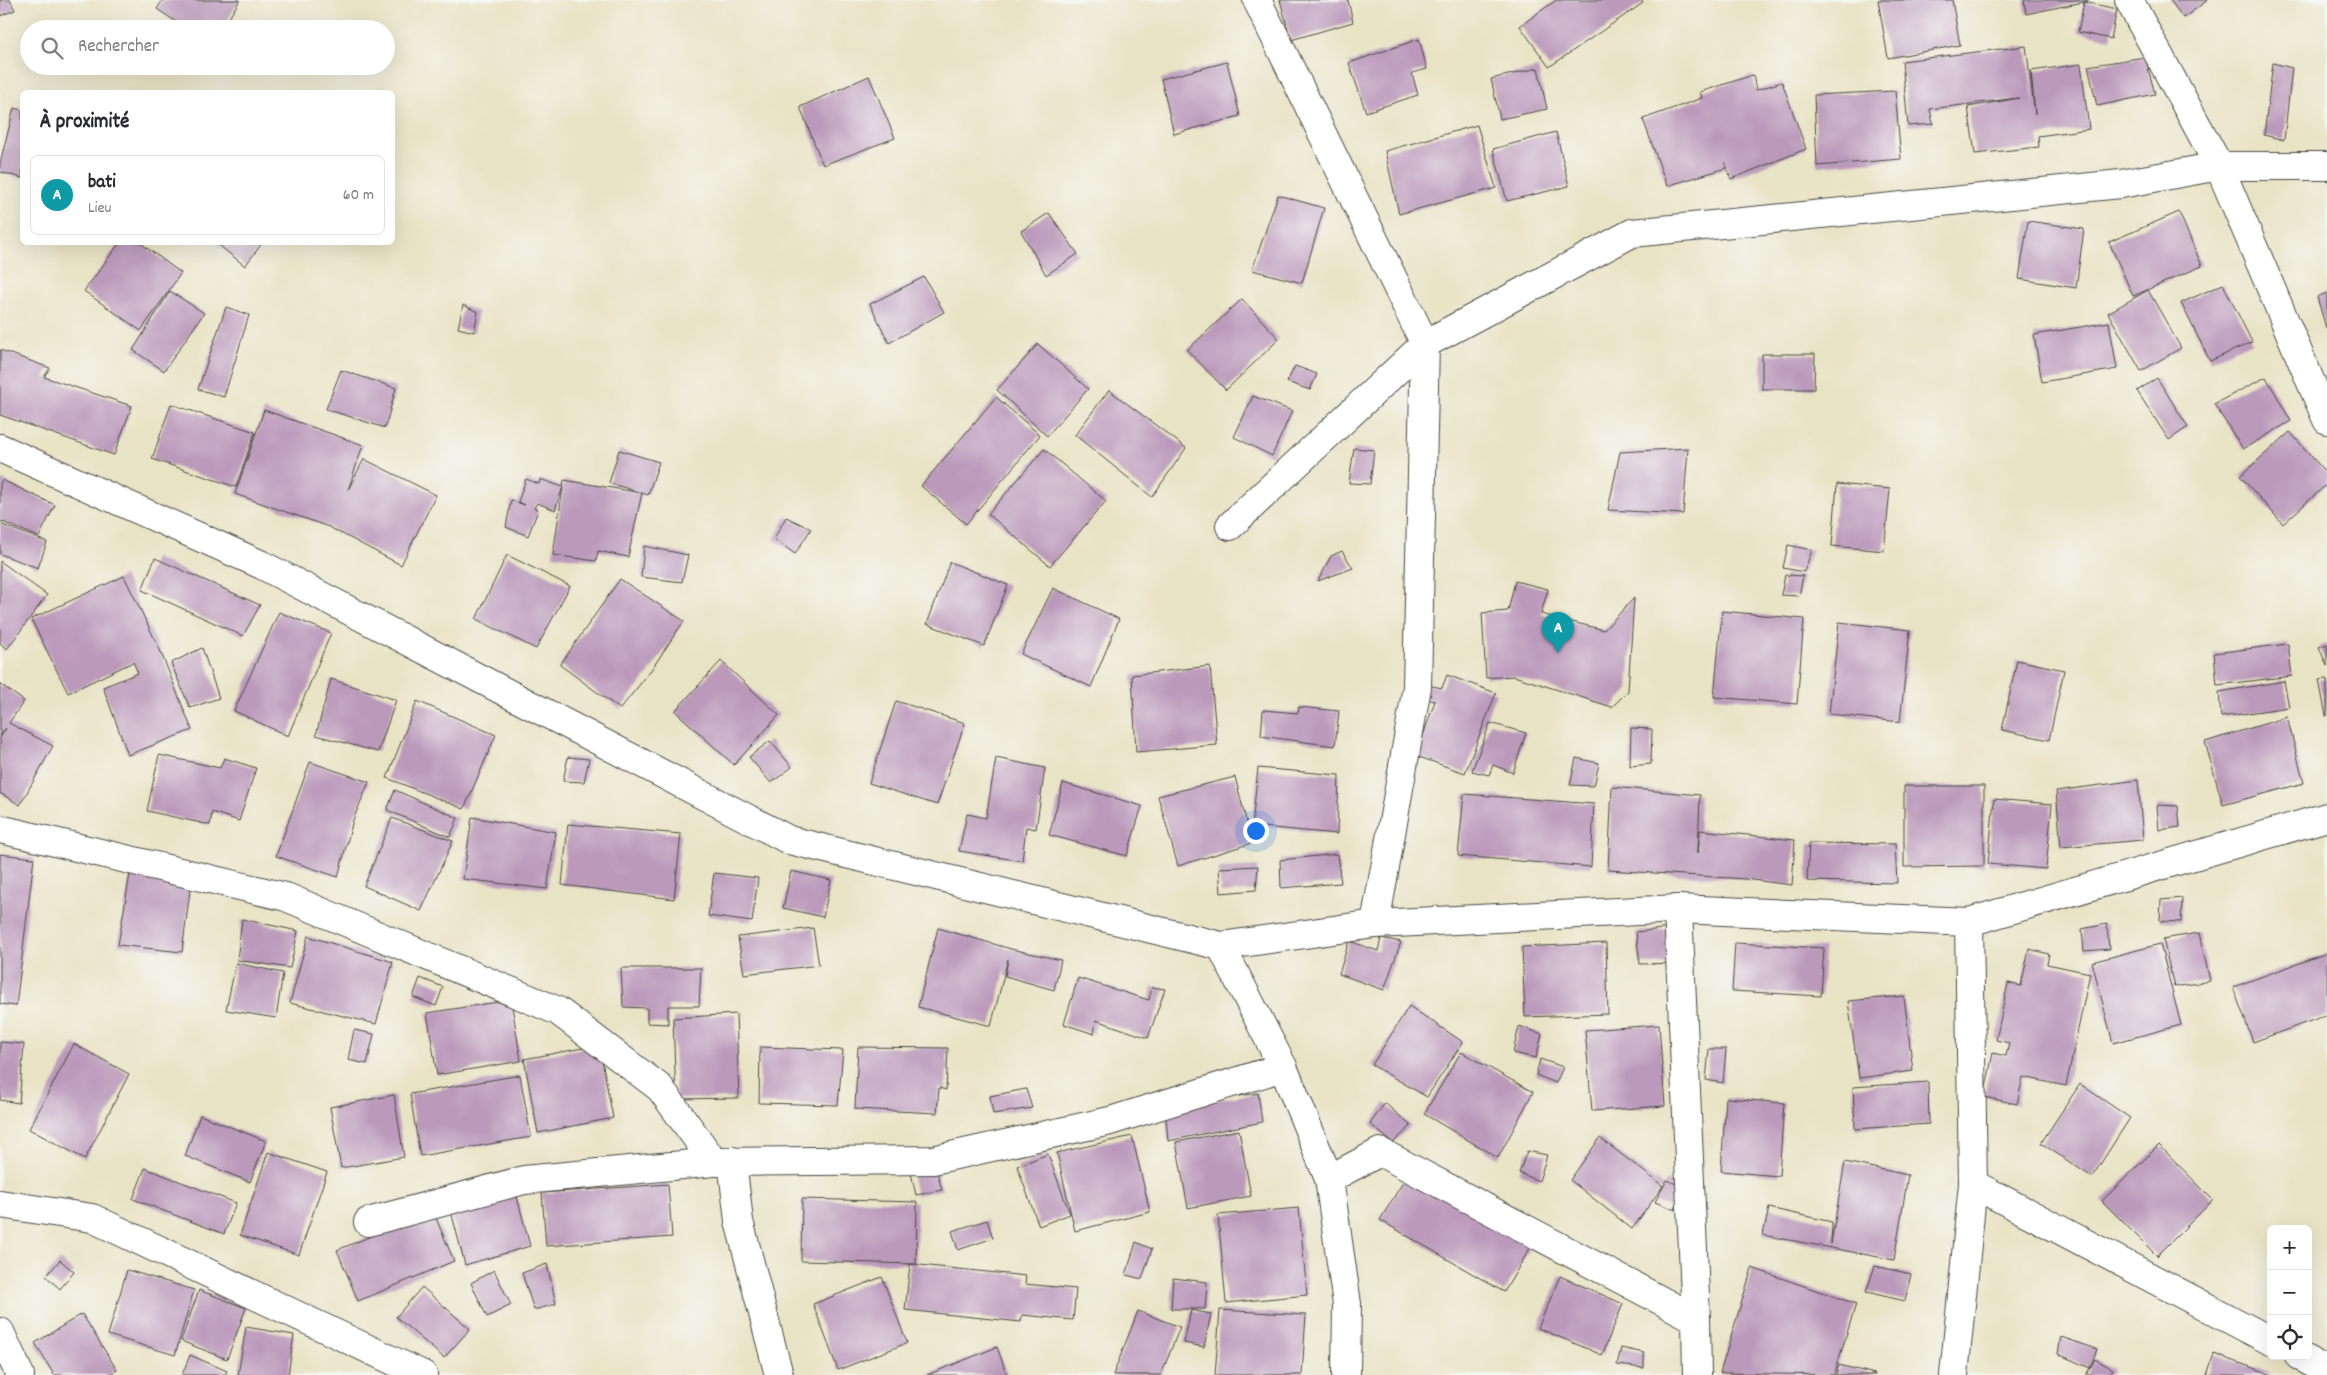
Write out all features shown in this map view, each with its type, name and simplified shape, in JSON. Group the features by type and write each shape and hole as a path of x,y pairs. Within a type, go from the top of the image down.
{"street":[{"path":"1257,0 1425,344 1416,687 1376,924"},
{"path":"2129,0 2219,166 2327,420"},
{"path":"1230,526 1425,344 1632,233 2121,184 2219,166 2327,166"},
{"path":"0,448 262,564 789,840 1221,946 1376,924 1678,909 1969,922 2327,817"},
{"path":"0,829 286,897 558,1011 660,1088 723,1162 779,1375"},
{"path":"1678,909 1697,1375"},
{"path":"1954,1375 1973,1184 1969,922"},
{"path":"1221,946 1283,1067 1329,1180 1347,1304 1346,1375"},
{"path":"368,1222 524,1180 723,1162 933,1160 1110,1121 1283,1067"},
{"path":"1329,1180 1380,1152 1696,1319"},
{"path":"1973,1184 2267,1339"},
{"path":"0,1204 92,1218 423,1375"},
{"path":"0,1332 20,1375"},
{"path":"2306,1360 2327,1371"}],"building":[{"path":"0,0 10,0 15,10 0,16"},
{"path":"163,0 240,0 228,20 174,20 157,9"},
{"path":"1280,0 1348,0 1353,22 1291,40"},
{"path":"1556,0 1641,0 1643,3 1549,67 1520,26"},
{"path":"1878,0 1952,0 1960,45 1888,58"},
{"path":"2024,0 2088,0 2088,1 2026,14"},
{"path":"2170,0 2208,0 2183,18"},
{"path":"2084,2 2117,9 2111,39 2078,32"},
{"path":"1419,39 1427,69 1412,73 1418,95 1366,112 1349,63"},
{"path":"2026,46 2035,114 2031,71 2081,64 2089,129 2038,136 2039,147 1975,154 1968,107 2019,98 1930,109 1933,124 1908,126 1902,61"},
{"path":"2145,57 2155,94 2097,106 2088,66"},
{"path":"1227,62 1240,116 1174,134 1161,79"},
{"path":"2273,63 2292,68 2284,140 2264,135"},
{"path":"1538,68 1547,109 1500,119 1491,79"},
{"path":"1753,75 1756,90 1782,82 1806,149 1731,179 1725,162 1726,168 1667,186 1643,119 1702,98 1700,92"},
{"path":"869,76 895,138 823,165 800,107"},
{"path":"1895,91 1901,159 1817,166 1814,95"},
{"path":"14,108 20,110 20,177 0,172 0,163"},
{"path":"1477,125 1496,188 1399,214 1385,151"},
{"path":"1556,132 1569,186 1507,201 1493,149"},
{"path":"1278,195 1324,208 1302,283 1252,270"},
{"path":"2179,212 2202,266 2133,296 2109,242"},
{"path":"1049,213 1078,254 1046,275 1021,231"},
{"path":"2028,221 2084,229 2076,288 2019,279"},
{"path":"118,245 143,245 181,273 141,331 84,291"},
{"path":"219,245 261,245 245,266"},
{"path":"924,277 944,312 889,343 870,304"},
{"path":"2223,284 2252,342 2210,361 2181,303"},
{"path":"2148,290 2181,348 2141,371 2108,313"},
{"path":"170,291 204,313 164,371 133,350"},
{"path":"2327,293 2327,327 2326,328 2317,297"},
{"path":"1242,299 1279,339 1226,390 1187,350"},
{"path":"463,305 478,312 474,332 458,328"},
{"path":"226,307 249,315 224,397 198,389"},
{"path":"2109,322 2117,369 2042,382 2034,335"},
{"path":"1038,344 1088,389 1047,436 997,390"},
{"path":"0,350 50,368 44,377 132,406 114,455 0,415"},
{"path":"1762,354 1815,354 1814,389 1762,389"},
{"path":"1295,366 1317,374 1310,390 1287,382"},
{"path":"341,370 396,388 385,428 326,409"},
{"path":"2266,377 2291,421 2243,449 2214,404"},
{"path":"2157,378 2188,427 2169,440 2137,391"},
{"path":"1109,390 1186,448 1152,497 1075,435"},
{"path":"1253,396 1292,411 1272,456 1234,437"},
{"path":"996,397 1040,435 966,524 921,486"},
{"path":"171,404 255,432 236,487 152,459"},
{"path":"264,410 363,445 348,490 364,459 436,495 401,565 329,527 235,494"},
{"path":"2290,432 2327,474 2327,484 2283,524 2240,476"},
{"path":"1354,448 1374,450 1370,484 1349,483"},
{"path":"1688,448 1683,514 1608,510 1620,452"},
{"path":"1044,449 1106,501 1050,566 988,514"},
{"path":"619,450 659,462 648,495 609,483"},
{"path":"526,479 539,484 540,479 563,487 555,510 537,503 534,508 538,510 528,536 506,527 511,500 525,505 518,502"},
{"path":"2,480 55,505 39,537 0,521 0,484"},
{"path":"564,480 642,493 628,557 598,551 596,561 553,555"},
{"path":"1837,484 1890,489 1884,551 1832,546"},
{"path":"786,517 811,529 795,554 774,539"},
{"path":"0,524 47,542 38,568 0,554"},
{"path":"1788,545 1812,550 1804,572 1783,568"},
{"path":"644,546 688,555 682,582 641,577"},
{"path":"1342,551 1353,568 1318,581 1331,556"},
{"path":"507,555 570,586 536,649 476,619"},
{"path":"155,558 260,605 243,636 142,590"},
{"path":"0,561 47,595 7,649 0,643"},
{"path":"950,562 1008,585 984,646 927,624"},
{"path":"1785,575 1803,576 1799,596 1781,595"},
{"path":"124,576 160,650 192,730 128,755 103,687 138,673 133,662 68,693 31,619"},
{"path":"620,579 684,621 649,673 620,709 560,665"},
{"path":"1515,581 1548,589 1541,614 1604,630 1634,598 1628,691 1612,707 1514,676 1486,678 1482,613 1508,611"},
{"path":"1053,588 1119,619 1091,687 1021,654"},
{"path":"1722,611 1804,619 1797,704 1714,697"},
{"path":"279,612 331,633 288,736 234,711"},
{"path":"1839,622 1910,630 1900,722 1829,714"},
{"path":"2288,644 2292,676 2217,685 2214,653"},
{"path":"2327,644 2327,666 2319,647"},
{"path":"202,648 219,698 190,708 171,663"},
{"path":"2017,660 2064,670 2049,740 2002,730"},
{"path":"721,661 779,715 734,765 675,711"},
{"path":"1210,666 1217,745 1136,752 1132,675"},
{"path":"1447,675 1496,693 1465,773 1416,756 1435,701 1422,698 1428,685 1442,688"},
{"path":"331,679 396,700 378,752 316,735"},
{"path":"2327,679 2327,716 2326,716 2319,680"},
{"path":"2284,681 2289,707 2221,717 2219,692"},
{"path":"0,684 24,701 9,723 53,746 20,805 0,793 0,738 6,728 0,736"},
{"path":"417,701 496,735 464,809 387,778"},
{"path":"896,701 965,723 937,805 869,783"},
{"path":"1299,707 1339,711 1335,746 1261,736 1263,710 1298,713"},
{"path":"2287,717 2304,783 2223,805 2205,742"},
{"path":"1490,723 1526,733 1513,773 1493,765 1489,775 1472,771"},
{"path":"1631,728 1652,729 1651,764 1630,766"},
{"path":"770,741 792,767 771,783 749,757"},
{"path":"159,755 220,768 224,758 256,768 239,821 212,812 210,825 147,811"},
{"path":"568,757 589,759 584,782 563,781"},
{"path":"996,758 1045,768 1036,829 1026,827 1022,861 959,851 967,814 986,818"},
{"path":"1576,758 1599,763 1594,786 1570,785"},
{"path":"310,762 369,782 353,820 338,877 276,856"},
{"path":"1258,768 1339,775 1337,834 1252,826"},
{"path":"1235,777 1252,843 1178,866 1158,796"},
{"path":"2138,780 2143,840 2061,847 2056,791"},
{"path":"1063,783 1142,806 1127,856 1049,835"},
{"path":"1904,786 1984,786 1984,866 1904,867"},
{"path":"1612,787 1700,795 1698,853 1700,830 1795,840 1792,885 1745,879 1608,870"},
{"path":"395,790 458,818 450,837 387,810"},
{"path":"1464,794 1594,804 1591,867 1458,856"},
{"path":"1994,799 2052,804 2046,869 1988,864"},
{"path":"2157,805 2178,806 2180,827 2159,830"},
{"path":"472,817 556,832 547,889 463,879"},
{"path":"392,818 453,841 421,911 364,886"},
{"path":"568,824 681,834 674,899 562,885"},
{"path":"1809,843 1895,844 1897,883 1807,881"},
{"path":"0,854 34,858 16,1006 0,1004"},
{"path":"1337,854 1341,883 1281,888 1280,860"},
{"path":"1258,866 1256,890 1221,893 1219,868"},
{"path":"791,871 831,880 823,917 783,908"},
{"path":"714,873 758,878 752,922 708,916"},
{"path":"130,874 191,883 182,952 118,945"},
{"path":"2182,898 2181,922 2160,921 2161,900"},
{"path":"242,919 298,931 290,968 237,960"},
{"path":"2107,924 2109,949 2084,951 2082,929"},
{"path":"1679,927 1682,963 1640,964 1636,932"},
{"path":"813,928 819,965 744,974 738,937"},
{"path":"938,928 1011,949 1061,960 1054,990 1005,976 1008,959 991,1026 918,1007"},
{"path":"2199,933 2210,981 2174,987 2163,939"},
{"path":"308,936 393,962 376,1024 290,1003"},
{"path":"1381,938 1401,942 1384,990 1339,974 1349,941 1378,951"},
{"path":"1606,943 1608,1014 1525,1017 1522,947"},
{"path":"1735,943 1824,948 1821,996 1732,991"},
{"path":"2160,944 2181,1025 2113,1043 2092,962"},
{"path":"2029,949 2049,954 2047,964 2090,973 2066,1086 2023,1077 2017,1104 1984,1097 1993,1053 2006,1056 2009,1043 1996,1040 2008,983 2021,986"},
{"path":"2327,953 2327,1015 2253,1042 2233,987"},
{"path":"236,963 283,973 276,1018 226,1010"},
{"path":"621,968 701,968 699,1006 668,1006 668,1024 647,1023 647,1008 623,1007"},
{"path":"420,978 443,987 436,1006 413,997"},
{"path":"1078,978 1149,1000 1152,987 1165,989 1148,1038 1096,1020 1094,1034 1064,1024"},
{"path":"1904,996 1913,1071 1859,1078 1848,1001"},
{"path":"511,1000 521,1061 437,1075 427,1013"},
{"path":"1409,1006 1463,1042 1427,1097 1372,1065"},
{"path":"736,1014 739,1098 676,1099 673,1018"},
{"path":"1659,1025 1665,1106 1592,1111 1585,1030"},
{"path":"1519,1026 1542,1034 1536,1058 1513,1053"},
{"path":"354,1030 374,1034 367,1064 348,1060"},
{"path":"0,1042 24,1044 19,1103 0,1100"},
{"path":"74,1044 129,1074 85,1159 29,1129"},
{"path":"599,1045 613,1118 538,1133 524,1059"},
{"path":"760,1047 843,1050 838,1105 759,1103"},
{"path":"858,1047 948,1048 946,1090 939,1088 937,1113 855,1109"},
{"path":"1709,1049 1726,1049 1723,1083 1706,1080"},
{"path":"1461,1052 1533,1092 1498,1158 1424,1114"},
{"path":"1540,1059 1563,1067 1556,1083 1536,1075"},
{"path":"520,1075 531,1137 420,1156 410,1094"},
{"path":"1928,1082 1929,1124 1855,1129 1853,1087"},
{"path":"2080,1084 2130,1118 2092,1177 2041,1143"},
{"path":"1026,1089 1032,1108 993,1114 990,1096"},
{"path":"1258,1093 1262,1122 1168,1141 1165,1108"},
{"path":"394,1095 404,1157 341,1168 330,1107"},
{"path":"1726,1098 1784,1103 1779,1176 1721,1171"},
{"path":"1385,1103 1411,1126 1393,1143 1370,1124"},
{"path":"200,1115 266,1141 250,1182 185,1156"},
{"path":"1239,1130 1251,1196 1188,1208 1176,1142"},
{"path":"1132,1136 1150,1212 1075,1231 1057,1153"},
{"path":"1600,1138 1663,1186 1632,1229 1570,1180"},
{"path":"2159,1145 2213,1200 2157,1256 2102,1201"},
{"path":"1527,1151 1547,1155 1539,1181 1519,1173"},
{"path":"268,1152 327,1172 299,1255 240,1235"},
{"path":"1048,1154 1070,1214 1039,1226 1017,1166"},
{"path":"1845,1162 1908,1175 1894,1260 1763,1235 1769,1208 1832,1222 1831,1244"},
{"path":"145,1168 236,1203 224,1234 133,1199"},
{"path":"936,1168 942,1190 916,1195 911,1173"},
{"path":"1408,1174 1532,1245 1504,1292 1380,1220"},
{"path":"1667,1180 1683,1187 1675,1210 1655,1202"},
{"path":"668,1184 672,1237 546,1246 542,1193"},
{"path":"516,1193 530,1246 465,1265 451,1211"},
{"path":"802,1199 917,1202 916,1264 801,1261"},
{"path":"1299,1208 1307,1295 1226,1303 1218,1215"},
{"path":"433,1211 454,1261 358,1301 337,1250"},
{"path":"987,1220 993,1238 958,1250 952,1231"},
{"path":"1136,1242 1152,1249 1142,1279 1126,1275"},
{"path":"60,1260 74,1272 60,1289 46,1276"},
{"path":"547,1264 556,1304 534,1310 522,1273"},
{"path":"910,1264 1026,1276 1025,1284 1076,1289 1073,1320 1022,1315 1021,1322 905,1310"},
{"path":"1875,1266 1911,1274 1905,1301 1866,1292"},
{"path":"1752,1268 1856,1304 1834,1375 1720,1373"},
{"path":"127,1270 194,1290 175,1355 108,1335"},
{"path":"494,1270 511,1305 487,1317 471,1283"},
{"path":"1560,1276 1623,1304 1602,1355 1538,1328"},
{"path":"882,1277 907,1343 838,1370 813,1304"},
{"path":"1173,1278 1207,1282 1205,1309 1171,1309"},
{"path":"422,1287 470,1329 444,1358 396,1317"},
{"path":"199,1290 246,1308 227,1359 181,1341"},
{"path":"1191,1310 1211,1314 1204,1347 1184,1343"},
{"path":"1220,1310 1306,1315 1302,1375 1215,1375"},
{"path":"1138,1311 1180,1327 1161,1375 1113,1375"},
{"path":"82,1314 117,1370 109,1375 54,1375 35,1343"},
{"path":"246,1327 294,1335 288,1375 238,1375"},
{"path":"2061,1337 2097,1349 2090,1368 2058,1354"},
{"path":"997,1347 1007,1375 927,1375"},
{"path":"1621,1348 1644,1353 1644,1368 1617,1365"},
{"path":"2214,1354 2273,1375 2207,1375"},
{"path":"190,1355 227,1371 225,1375 182,1375"},
{"path":"2095,1359 2113,1369 2110,1375 2086,1375"},
{"path":"1839,1365 1875,1374 1875,1375 1836,1375"}],"place":[{"name":"bati","path":"1558,653"}]}
